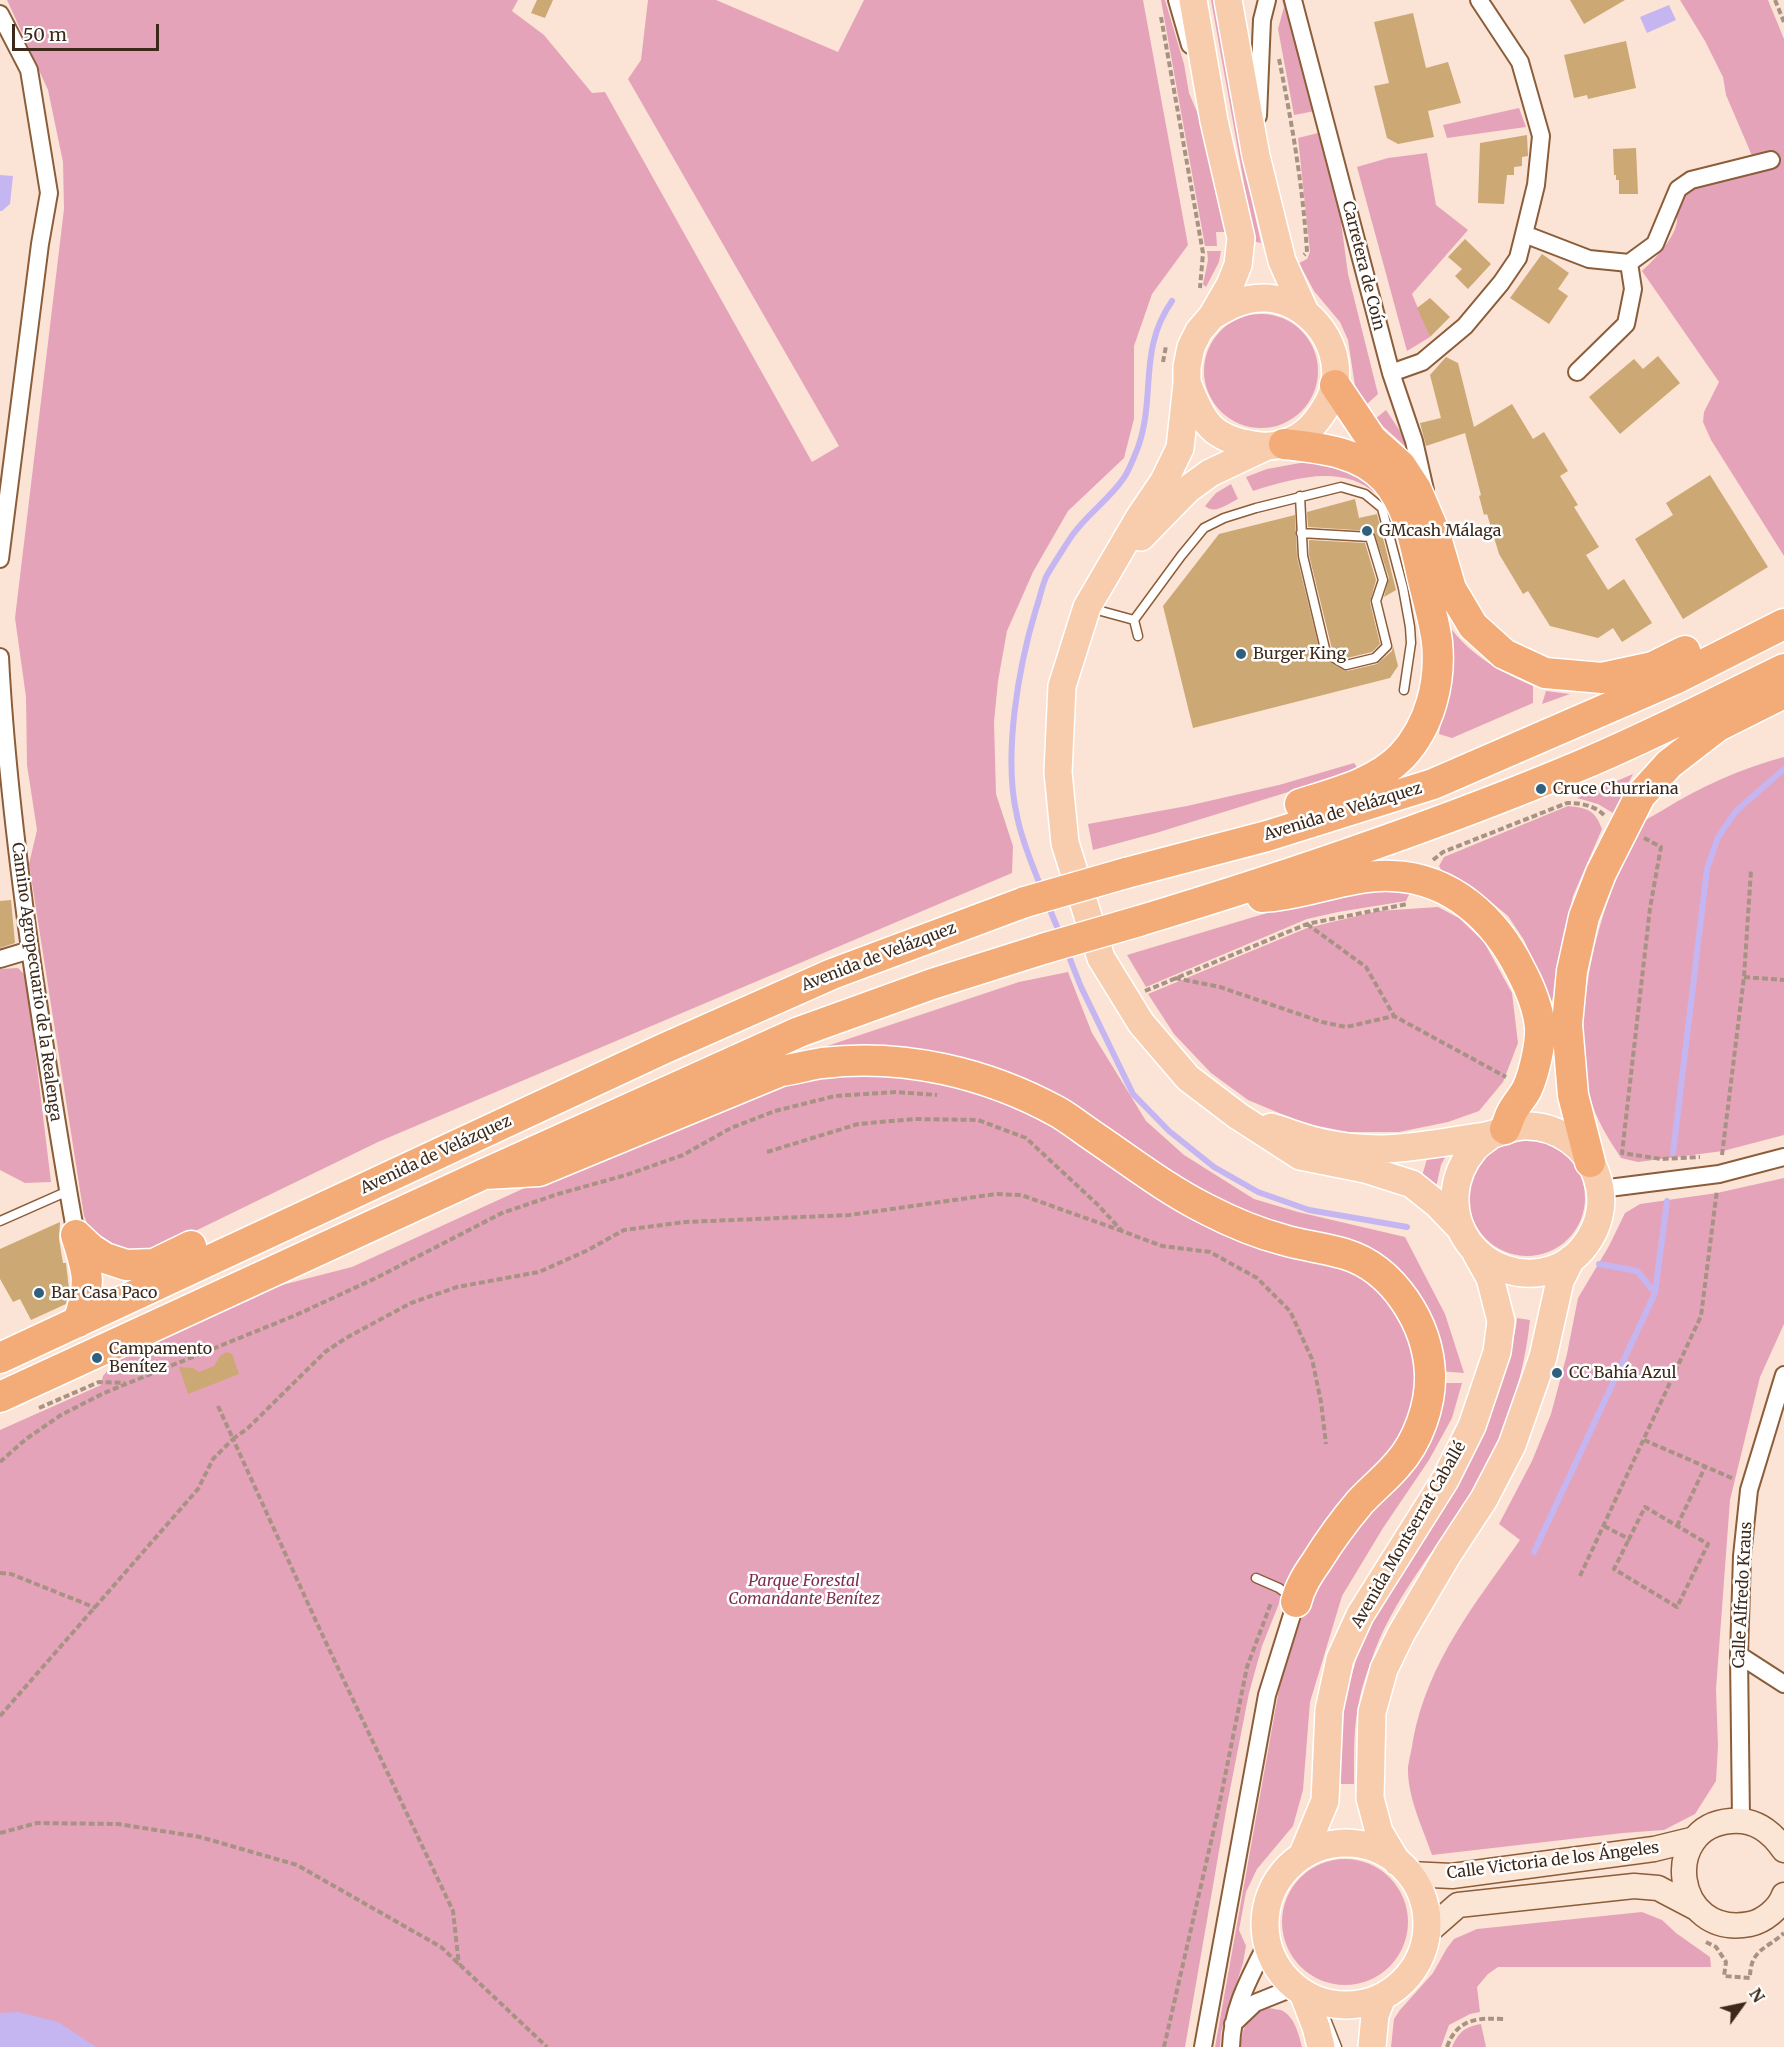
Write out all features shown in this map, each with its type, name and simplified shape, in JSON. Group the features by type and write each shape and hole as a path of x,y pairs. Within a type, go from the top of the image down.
{"highway":[{"path":"1335,385 1372,440 1401,466 1416,489 1434,531 1450,589 1473,626 1504,654 1545,673 1602,678 1653,667 1784,601"},
{"path":"1134,871 1240,823 1337,792 1378,775 1402,756 1418,736 1432,707 1438,668 1424,642 1411,526 1398,498 1384,478 1364,464 1334,450 1275,446"},
{"name":"Avenida de Velázquez","path":"0,1358 426,1161 663,1048 832,974 1025,902 1267,836 1433,783 1675,679 1784,624"},
{"path":"0,1397 799,1032 932,984 1214,898 1422,828 1580,766 1784,669"},
{"path":"1595,1176 1573,1095 1567,1024 1572,971 1579,939 1584,917 1601,873 1640,796 1669,764 1718,726 1784,693"},
{"path":"1214,898 1282,896 1345,880 1427,871 1486,919 1511,951 1531,990 1540,1027 1537,1057 1527,1089 1498,1132"},
{"path":"484,1174 539,1171 781,1071 822,1063 864,1060 912,1063 963,1073 1011,1090 1059,1113 1177,1193 1246,1228 1283,1240 1347,1254 1375,1268 1396,1289 1414,1315 1426,1345 1430,1374 1427,1401 1418,1435 1399,1464 1363,1499 1338,1528 1299,1589 1287,1595"},
{"path":"76,1234 91,1249 105,1258 126,1265 154,1264 359,1168 426,1161"},
{"path":"76,1234 88,1273 86,1300 78,1322"}],"main road":[{"path":"1193,0 1214,121 1241,238 1238,265 1212,316 1199,331 1191,347 1187,367 1180,448 1164,481 1139,518 1087,607 1062,686 1058,772 1065,843 1101,958 1141,1023 1188,1078 1238,1116 1300,1156 1365,1169 1412,1184 1437,1204 1460,1228"},
{"path":"1228,0 1256,156 1282,261 1305,312"},
{"path":"1112,566 1188,489 1210,473 1305,433 1324,412 1335,385 1333,354 1326,337 1314,319 1305,312 1288,303 1264,298 1237,302 1212,316"},
{"path":"1187,384 1200,414 1210,427 1234,442 1275,446"},
{"path":"1238,1116 1323,1143 1381,1149 1424,1146 1525,1126 1544,1128 1563,1135 1578,1146 1595,1176 1601,1209 1596,1228 1585,1246 1571,1259 1547,1270 1522,1273 1505,1270 1489,1262 1466,1241 1454,1208 1455,1186 1462,1166 1474,1148 1498,1132"},
{"name":"Avenida Montserrat Caballé","path":"1302,1856 1325,1801 1329,1710 1340,1659 1360,1615 1445,1480 1473,1426 1497,1352 1501,1321 1490,1278 1475,1251"},
{"path":"1403,1868 1380,1851 1360,1845 1340,1843 1302,1856 1285,1870 1273,1889 1266,1910 1265,1927 1267,1943 1273,1960 1281,1972 1305,1993 1339,2005 1361,2004 1382,1997 1398,1987 1411,1973 1420,1956 1426,1933 1426,1916 1421,1894 1379,1832 1370,1798 1372,1712 1384,1669 1401,1634 1448,1554 1484,1499 1512,1445 1543,1357 1560,1281 1571,1259"},
{"path":"1698,1909 1689,1897 1684,1882 1684,1862 1691,1844 1705,1830 1722,1821 1741,1820 1758,1824 1773,1834 1784,1850"},
{"name":"Calle Victoria de los Ángeles","path":"1403,1868 1452,1876 1654,1849 1695,1839"},
{"name":"Calle Victoria de los Ángeles","path":"1426,1933 1458,1905 1634,1886 1658,1888 1698,1909 1710,1920 1724,1925 1737,1926 1756,1922 1771,1913 1784,1895"},
{"path":"1305,1993 1321,2047"},
{"path":"1372,2047 1375,2015 1382,1997"}],"street":[{"path":"1177,0 1214,121"},
{"path":"1256,156 1262,20 1267,0"},
{"name":"Carretera de Coín","path":"1293,0 1391,373 1414,441 1434,531"},
{"path":"1391,373 1422,362 1465,326 1501,283 1518,258 1536,185 1541,136 1520,62 1479,0"},
{"path":"0,14 29,70 49,193 40,244 0,559"},
{"path":"1524,234 1589,259 1629,263 1655,244 1678,189 1690,180 1771,160"},
{"path":"1577,372 1626,324 1633,289 1629,263"},
{"name":"Camino Agropecuario de la Realenga","path":"0,657 3,721 16,855 52,1102 76,1234"},
{"path":"0,959 30,950"},
{"path":"1595,1176 1719,1174 1784,1157"},
{"name":"Calle Alfredo Kraus","path":"1741,1820 1739,1655 1742,1556 1749,1490 1784,1375"},
{"path":"1203,2047 1266,1695 1287,1595"},
{"path":"1739,1655 1784,1684"},
{"path":"1231,2047 1237,2006 1267,1943"},
{"path":"1233,2024 1255,2003 1305,1993"}],"lane":[{"path":"1134,620 1204,528 1235,515 1341,487 1365,494 1382,507 1403,588 1424,642 1404,690"},
{"path":"1300,496 1301,533 1303,556 1326,653 1346,665 1375,658 1387,646 1376,601 1383,580 1370,537 1301,533"},
{"path":"1087,607 1134,620"},
{"path":"1134,620 1138,636"},
{"path":"0,1221 68,1191"},
{"path":"1257,1578 1287,1595"},
{"path":"1305,1993 1337,2047"}],"path":[{"path":"1775,0 1784,22"},
{"path":"1160,10 1203,253 1200,290"},
{"path":"1162,364 1168,342"},
{"path":"1126,999 1307,924 1412,903 1434,858 1443,852 1567,803 1589,806 1601,812 1608,820"},
{"path":"1637,835 1661,847 1650,908 1622,1154 1660,1159 1702,1156"},
{"path":"1722,1155 1744,977 1751,870"},
{"path":"1307,924 1366,967 1394,1016 1527,1089"},
{"path":"1744,977 1784,980"},
{"path":"1175,978 1220,987 1322,1022 1346,1026 1394,1016"},
{"path":"0,1462 26,1439 61,1415 104,1393 378,1277 502,1213 683,1155 731,1128 776,1111 835,1096 896,1092 946,1095"},
{"path":"767,1152 858,1124 915,1119 978,1120 1026,1138 1097,1204 1122,1231"},
{"path":"1712,1156 1731,1154"},
{"path":"1581,1576 1701,1316 1717,1189"},
{"path":"0,1716 198,1489 213,1459 232,1439 249,1428 325,1352 411,1303 457,1287 539,1272 586,1251 624,1230 685,1222 849,1215 996,1194 1021,1195 1162,1246 1210,1252 1257,1278 1290,1311 1312,1359 1321,1402 1326,1444"},
{"path":"30,1410 46,1406 99,1382 129,1383"},
{"path":"218,1406 321,1632 453,1911 459,1965"},
{"path":"1644,1440 1735,1480 1749,1490"},
{"path":"1677,1526 1705,1467"},
{"path":"1645,1508 1708,1544 1677,1606 1614,1569 1629,1539 1645,1508"},
{"path":"1604,1526 1629,1539"},
{"path":"0,1573 11,1574 96,1608"},
{"path":"1164,2047 1218,1811 1247,1666 1270,1605 1287,1595"},
{"path":"0,1833 38,1823 118,1824 200,1837 297,1865 441,1947 547,2047"},
{"path":"1699,1937 1716,1947 1726,1962 1724,1976 1750,1978 1750,1969 1756,1952 1784,1932"},
{"path":"1447,2047 1460,2026 1480,2018 1506,2019"}],"green space":[{"path":"7,0 518,0 512,11 544,35 592,93 605,92 812,462 839,446 628,79 641,60 648,0 716,0 838,52 864,0 1143,0 1188,245 1152,294 1134,346 1134,419 1124,458 1068,511 1033,572 1007,631 998,681 994,722 996,794 1013,846 1012,873 378,1142 150,1253 132,1257 95,1243 84,1216 29,864 37,830 27,765 26,697 15,618 64,209 63,162 48,90"},
{"path":"1161,0 1165,0 1184,64 1189,93 1208,138 1226,232 1216,232 1217,246 1205,246"},
{"path":"1211,0 1216,0 1261,243 1252,241 1249,211"},
{"path":"1282,0 1288,0 1315,111 1294,115 1278,29 1284,7"},
{"path":"1680,0 1768,0 1784,39 1784,556 1711,440 1703,422 1704,412 1719,382 1642,271 1670,238 1676,226 1678,208 1685,196 1704,182 1715,178 1712,166 1753,158 1726,95 1723,77 1705,41"},
{"path":"1519,108 1526,127 1447,138 1443,125"},
{"path":"1322,132 1339,207 1348,274 1378,394 1365,406 1355,386 1348,340 1340,322 1314,291 1299,263 1307,259 1310,252 1298,138"},
{"path":"1427,153 1436,205 1468,230 1412,294 1430,337 1407,351 1357,167 1388,158"},
{"path":"1207,251 1221,251 1219,262 1206,287 1203,284 1208,260"},
{"path":"1261,314 1283,318 1302,330 1314,349 1318,371 1314,393 1302,412 1283,424 1261,428 1239,424 1220,412 1208,393 1204,371 1208,349 1220,330 1239,318"},
{"path":"1386,410 1400,431 1407,448 1375,419"},
{"path":"1311,461 1350,469 1380,490 1388,509 1376,494 1363,484 1348,479 1316,476 1253,491 1246,477 1267,469"},
{"path":"1231,484 1238,499 1217,509 1205,506 1216,493"},
{"path":"1449,626 1466,646 1487,662 1533,686 1533,703 1452,738 1439,734 1447,692"},
{"path":"1546,691 1570,694 1542,704"},
{"path":"1784,757 1784,1135 1723,1151 1638,1162 1621,1158 1599,1121 1590,1098 1583,1042 1588,980 1611,892 1635,836 1646,820 1722,779"},
{"path":"1354,763 1359,770 1156,833 1093,850 1088,824 1187,806 1279,785"},
{"path":"1633,774 1613,813 1598,804 1577,798"},
{"path":"1568,806 1590,811 1597,818 1602,829 1573,896 1563,936 1552,1002 1524,940 1508,916 1473,887 1443,873 1439,866 1444,857"},
{"path":"1412,888 1406,901 1307,919 1146,987 1127,955 1327,895"},
{"path":"1438,907 1459,918 1484,942 1512,993 1518,1043 1503,1082 1479,1111 1448,1122 1399,1132 1348,1132 1303,1123 1248,1100 1211,1073 1174,1034 1148,994 1307,928 1378,911"},
{"path":"18,968 26,976 51,1182 25,1183 0,1170 0,969"},
{"path":"1068,972 1092,1033 1146,1121 1184,1155 1254,1199 1298,1212 1405,1237 1445,1314 1464,1373 1438,1371 1411,1296 1237,1214 1041,1093 797,1056 1019,982"},
{"name":"Parque Forestal Comandante Benítez","path":"857,1070 983,1089 1341,1260 1390,1293 1421,1367 1404,1440 1284,1591 1262,1646 1249,1693 1227,1805 1185,2047 0,2047 0,1430 101,1385 103,1376 116,1361 274,1287 352,1267 590,1158 797,1076"},
{"path":"1527,1140 1549,1144 1568,1157 1581,1176 1585,1198 1581,1220 1568,1239 1549,1252 1527,1256 1505,1252 1486,1239 1473,1220 1469,1198 1473,1176 1486,1157 1505,1144"},
{"path":"1449,1150 1441,1165 1436,1187 1422,1176 1429,1152"},
{"path":"1784,1178 1784,1324 1760,1377 1730,1500 1716,1689 1718,1746 1716,1781 1695,1814 1664,1830 1432,1855 1416,1812 1408,1778 1408,1764 1420,1711 1430,1684 1455,1634 1520,1540 1499,1524 1532,1461 1551,1414 1567,1354 1578,1298 1609,1246 1625,1213 1640,1204 1717,1193"},
{"path":"1517,1318 1530,1320 1519,1382 1506,1422 1479,1479 1410,1584 1385,1627 1368,1669 1357,1712 1354,1784 1339,1784 1340,1741 1346,1695 1359,1650 1376,1611 1473,1456 1499,1389"},
{"path":"1438,1383 1462,1383 1452,1418 1429,1460 1383,1528 1342,1596 1310,1702 1303,1790 1293,1826 1257,1869 1246,1892 1239,1930 1246,1946 1243,1963 1221,2032 1220,2047 1215,2047 1281,1678 1308,1599"},
{"path":"1345,1859 1369,1864 1389,1878 1403,1898 1408,1922 1403,1946 1389,1966 1369,1980 1345,1985 1321,1980 1301,1966 1287,1946 1282,1922 1287,1898 1301,1878 1321,1864"},
{"path":"1642,1912 1662,1920 1710,1957 1711,1967 1498,1967 1488,1974 1477,1987 1480,2012 1470,2014 1449,2025 1441,2047 1391,2047 1394,2019 1433,1973 1454,1939 1477,1929"},
{"path":"1268,2008 1283,2011 1291,2018 1302,2047 1240,2047 1247,2022 1254,2014"},
{"path":"1481,2024 1486,2047 1452,2047 1463,2031"}],"shaded area":[{"path":"1669,5 1676,20 1647,33 1640,17"},
{"path":"0,175 13,176 10,204 2,211 0,211"},
{"path":"18,2012 58,2022 96,2047 0,2047 0,2013"}],"building":[{"path":"537,0 553,0 545,18 531,13"},
{"path":"1570,0 1625,0 1584,24"},
{"path":"1413,13 1426,68 1448,62 1461,103 1428,111 1434,137 1398,144 1387,138 1374,86 1389,83 1374,22"},
{"path":"1626,41 1636,88 1588,99 1587,95 1574,98 1564,55"},
{"path":"1527,135 1528,156 1522,157 1522,166 1514,167 1514,175 1507,175 1504,204 1478,203 1480,143"},
{"path":"1636,148 1638,194 1619,194 1619,180 1616,180 1616,175 1614,175 1613,149"},
{"path":"1465,239 1491,264 1468,289 1455,276 1462,269 1448,257"},
{"path":"1542,254 1569,273 1558,289 1568,296 1549,324 1510,298"},
{"path":"1430,298 1450,317 1430,337 1417,308"},
{"path":"1658,356 1680,383 1620,434 1589,397 1634,359 1643,369"},
{"path":"1446,357 1458,363 1474,427 1512,404 1533,439 1544,432 1568,471 1560,476 1578,505 1574,507 1599,547 1586,555 1608,590 1624,579 1652,623 1622,642 1613,628 1598,638 1550,626 1528,591 1523,594 1499,554 1487,514 1484,515 1465,433 1426,446 1420,423 1441,418 1430,375"},
{"path":"1710,475 1768,567 1683,619 1635,539 1673,515 1666,503"},
{"path":"1355,499 1359,518 1377,514 1396,590 1384,597 1389,578 1374,532 1308,527 1307,512"},
{"path":"1295,515 1297,557 1321,656 1347,671 1377,664 1392,651 1393,646 1398,666 1390,678 1193,728 1163,606 1219,534"},
{"path":"1309,540 1365,543 1376,580 1370,602 1380,644 1372,652 1347,658 1332,649 1309,555"},
{"path":"11,900 15,943 0,948 0,901"},
{"path":"60,1222 59,1239 63,1263 66,1263 69,1289 66,1304 31,1320 20,1299 13,1302 0,1279 0,1249"},
{"path":"227,1352 232,1354 239,1374 188,1394 179,1367 193,1368 199,1372 214,1366 220,1356"}],"waterway":[{"path":"1042,890 1022,835 1013,792 1014,712 1023,658 1047,575 1075,531 1123,479 1137,450 1143,430 1155,338 1161,320 1172,301"},
{"path":"1673,1153 1707,869 1718,837 1736,811 1784,769"},
{"path":"1048,905 1060,934"},
{"path":"1066,949 1081,987 1133,1094 1169,1131 1214,1167 1258,1192 1309,1210 1407,1227"},
{"path":"1534,1552 1655,1293 1667,1201"},
{"path":"1599,1264 1637,1271 1655,1293"}],"place":[{"name":"GMcash Málaga","path":"1367,531"},
{"name":"Burger King","path":"1241,654"},
{"name":"Cruce Churriana","path":"1541,789"},
{"name":"Bar Casa Paco","path":"39,1293"},
{"name":"Campamento Benítez","path":"97,1358"},
{"name":"CC Bahía Azul","path":"1557,1373"}]}
